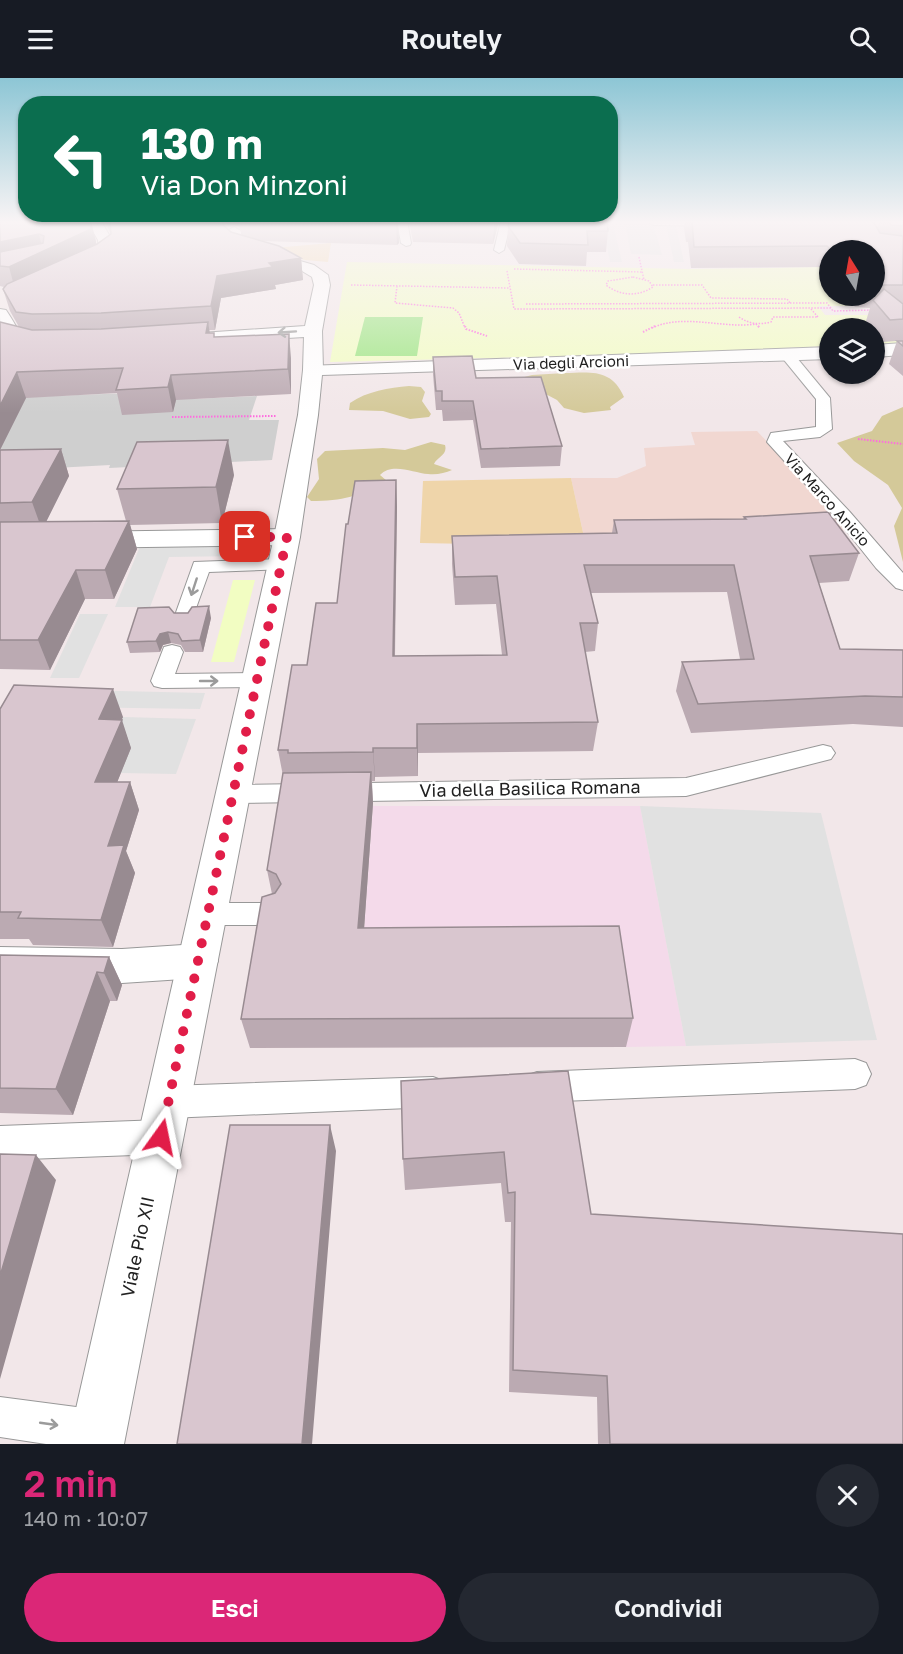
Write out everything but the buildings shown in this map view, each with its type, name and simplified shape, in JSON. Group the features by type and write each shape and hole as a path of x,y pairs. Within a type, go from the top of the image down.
{"street":[{"name":"Viale Pio XII","path":"98,1437 284,551 308,415 313,370 313,339 322,285"},
{"path":"2,307 8,332 16,341 55,353 12,359"},
{"path":"172,348 260,334 313,339"},
{"path":"172,348 203,345 260,334"},
{"path":"172,348 272,350 313,339"},
{"path":"203,345 272,350"},
{"path":"885,351 903,350"},
{"name":"Via degli Arcioni","path":"313,370 819,354"},
{"name":"Viale Pio XII","path":"308,415 323,394 346,382 384,372 435,366"},
{"path":"0,541 284,551"},
{"path":"0,964 122,966 198,961"}],"lane":[{"name":"Via Marco Anicio","path":"787,355 822,398 824,429 815,433 783,434 777,436 775,442 843,514 883,564 903,584"},
{"path":"184,618 201,567 284,551"},
{"path":"172,652 162,681 257,680"},
{"name":"Via della Basilica Romana","path":"233,794 686,787 823,753"},
{"path":"208,914 271,914"},
{"path":"502,1089 855,1074"},
{"path":"0,1143 165,1119 467,1090"},
{"path":"0,1417 98,1437"}],"path":[{"path":"322,285 509,288"},
{"path":"509,285 514,309 831,308"},
{"path":"608,285 610,289 632,293 648,291 653,285 702,285 711,298 787,298 790,303"},
{"path":"397,286 395,303 412,307 451,307 460,313 466,328 493,337"},
{"path":"632,293 636,303"},
{"path":"526,304 828,303 833,311 880,310"},
{"path":"641,333 653,326 674,322 734,326 771,322 773,317 818,317 810,308"},
{"path":"739,317 756,324"},
{"path":"172,417 308,415"},
{"path":"858,439 903,444"}],"shaded area":[{"path":"584,372 600,374 614,381 624,397 610,407 611,410 584,413 564,408 557,400 517,379 532,375"},
{"path":"181,377 194,399 257,396 249,420 279,420 272,460 0,471 0,420 15,419 26,397 129,393"},
{"path":"409,386 421,387 425,392 422,401 431,414 429,417 410,419 383,411 349,410 350,403 371,393"},
{"path":"903,407 903,562 894,526 902,508 888,485 854,461 837,443 872,431 882,416"},
{"path":"757,431 850,530 586,546 571,478 617,478 646,466 644,448 695,445 691,432"},
{"path":"431,442 445,445 446,448 444,454 434,464 452,470 431,474 391,469 380,475 387,481 359,494 322,501 311,501 307,497 319,479 317,459 325,451 383,448 405,450"},
{"path":"571,478 586,546 420,543 423,481"},
{"path":"244,543 241,556 169,557 150,607 115,607 141,544"},
{"path":"80,614 108,614 79,678 50,678"},
{"path":"75,690 205,693 200,709 67,707"},
{"path":"123,717 196,719 176,774 121,773 109,747"},
{"path":"373,806 640,806 686,1046 626,1047 612,957 362,958"},
{"path":"640,806 821,813 877,1040 686,1046"}],"green space":[{"path":"343,285 819,285 818,306 825,315 889,315 903,343 885,344 885,318 819,318 819,346 653,354 330,362"},
{"path":"365,317 423,317 417,356 355,356"},
{"path":"233,580 255,580 234,662 211,662"}],"route":[{"path":"161,1137 287,537 245,537"}]}
